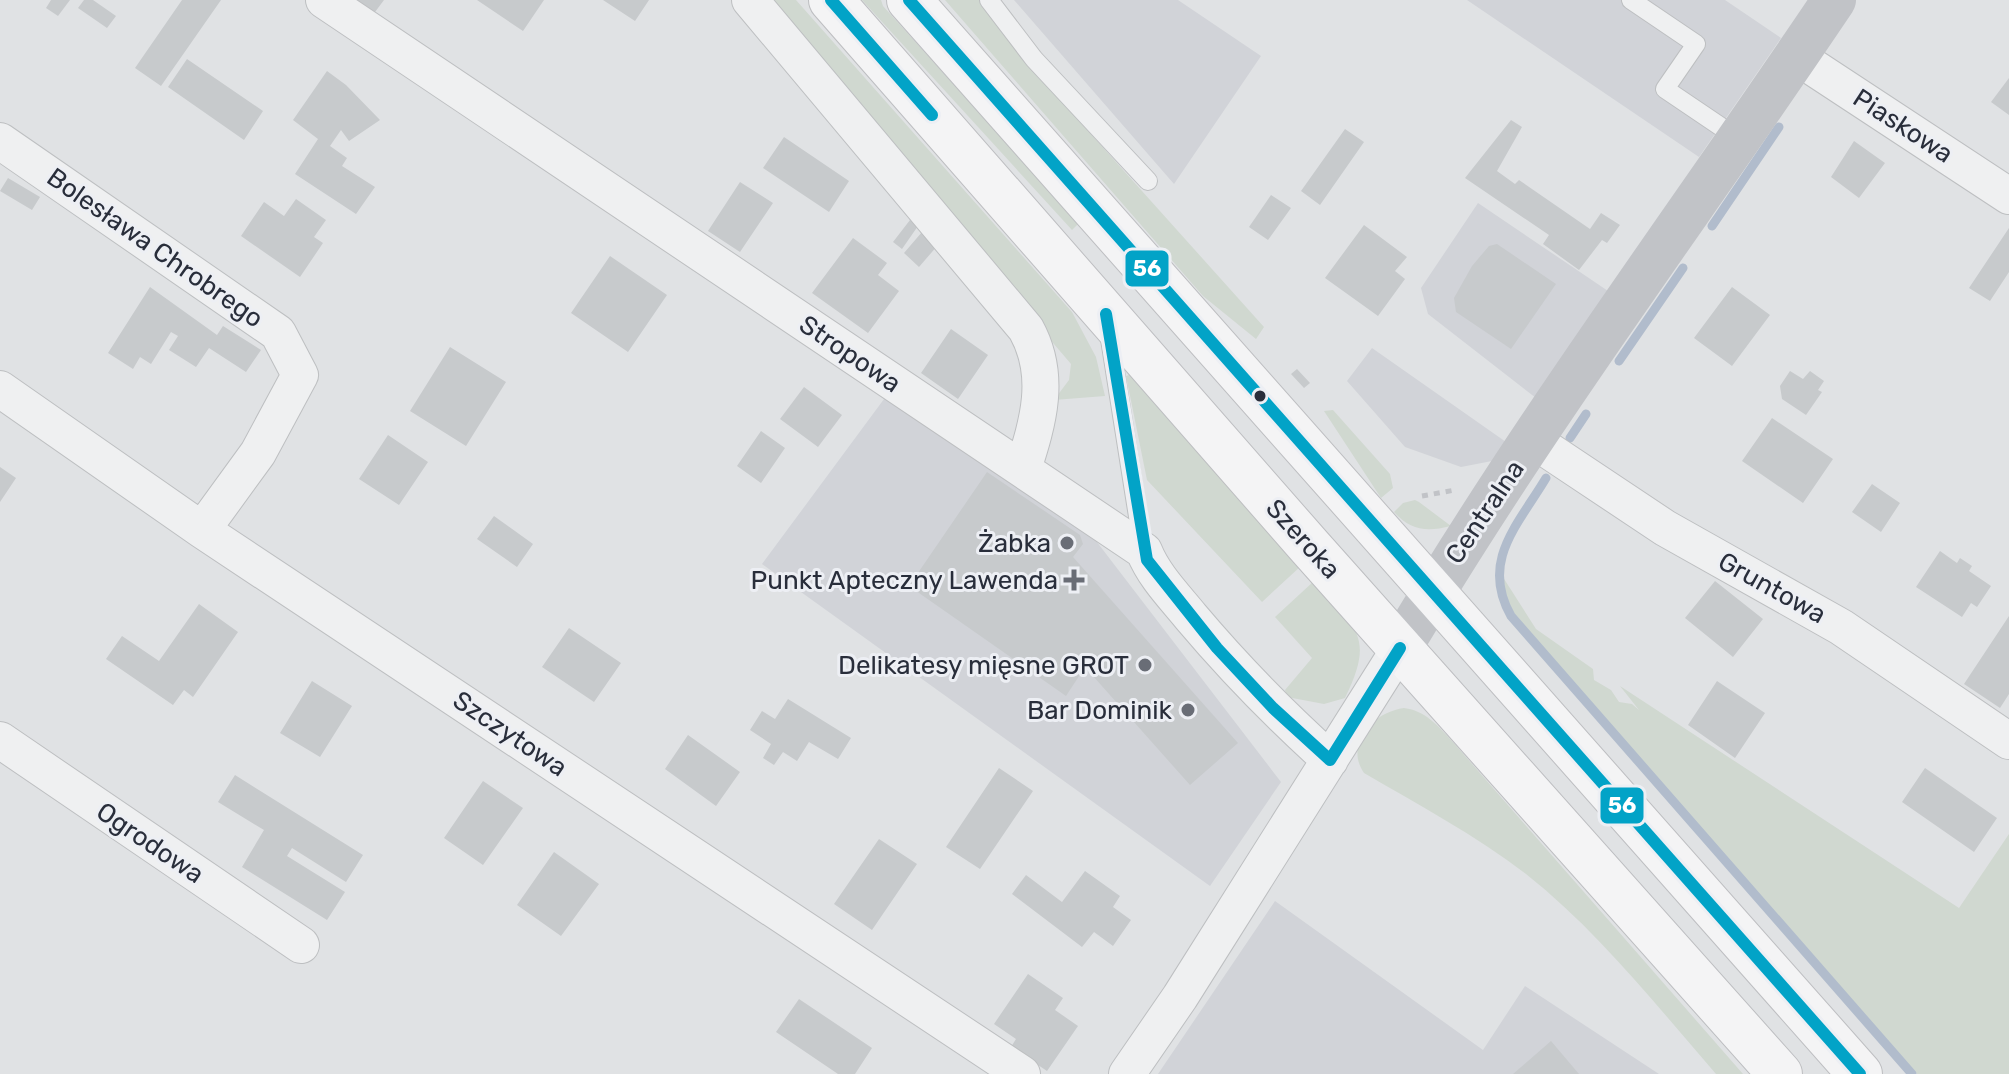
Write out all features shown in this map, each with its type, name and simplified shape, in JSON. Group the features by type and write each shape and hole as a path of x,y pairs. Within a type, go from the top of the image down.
{"main road":[{"name":"Szeroka","path":"831,0 1400,648 1780,1074"},
{"path":"909,0 1435,590 1860,1074"}],"street":[{"name":"Stropowa","path":"324,0 1144,551 1162,583 1217,648 1273,708 1330,760"},
{"path":"750,0 1026,329 1039,360 1041,401 1023,469"},
{"name":"Centralna","path":"1127,1074 1180,997 1435,590 1533,440 1834,0"},
{"name":"Piaskowa","path":"1796,56 2009,196"},
{"name":"Bolesława Chrobrego","path":"0,141 278,333 300,375 258,453 202,530"},
{"name":"Szczytowa","path":"0,389 202,530 1022,1074"},
{"name":"Gruntowa","path":"1533,440 1665,528 1841,627 2009,741"},
{"name":"Ogrodowa","path":"0,740 301,945"}],"lane":[{"path":"989,0 1034,59 1148,181"},
{"path":"1631,0 1696,44 1665,89 1739,139"},
{"path":"1106,314 1144,551"}],"shaded area":[{"path":"761,0 796,0 1072,312 1096,357 1105,396 1054,400 1069,380 1071,364"},
{"path":"862,0 881,0 883,6 1079,223 1072,230"},
{"path":"945,0 980,0 1002,33 1046,84 1264,327 1256,339 1203,296"},
{"path":"1014,0 1178,0 1261,56 1174,184"},
{"path":"1467,0 1725,0 1781,38 1699,157"},
{"path":"1478,203 1608,291 1536,398 1428,314 1421,288"},
{"path":"1372,348 1506,442 1492,461 1461,467 1405,447 1347,381"},
{"path":"1132,374 1301,566 1262,602 1147,480 1126,376"},
{"path":"887,395 1090,533 1281,782 1210,886 762,564"},
{"path":"1333,410 1390,474 1393,488 1381,498 1324,411"},
{"path":"1415,500 1451,526 1420,528 1407,523 1394,512 1403,503"},
{"path":"1499,571 1536,629 1593,669 1594,680 1611,690 1619,702 1632,704 1639,710 1620,686 1959,908 2009,834 2009,1074 1917,1074 1512,616 1502,596"},
{"path":"1314,581 1350,622 1360,646 1359,660 1345,698 1324,704 1287,697 1285,690 1312,658 1275,617"},
{"path":"1404,708 1425,716 1452,741 1743,1074 1716,1074 1602,944 1526,874 1467,833 1364,773 1357,751 1365,731 1382,716"},
{"path":"1275,901 1483,1050 1525,986 1659,1074 1158,1074"}],"building":[{"path":"51,0 70,0 58,16 46,8"},
{"path":"84,0 93,0 116,16 107,28 78,8"},
{"path":"182,0 221,0 161,86 135,68"},
{"path":"357,0 384,0 375,12"},
{"path":"477,0 544,0 523,31"},
{"path":"603,0 649,0 635,21"},
{"path":"187,59 263,111 244,140 168,87"},
{"path":"327,71 346,85 380,120 349,141 341,130 330,146 347,158 342,166 375,187 356,214 295,174 318,139 293,120"},
{"path":"2009,78 2009,115 1991,102"},
{"path":"1511,120 1522,127 1497,171 1515,184 1519,180 1590,229 1601,213 1620,225 1607,243 1602,240 1579,270 1543,244 1549,235 1465,178"},
{"path":"1345,129 1364,142 1320,205 1301,191"},
{"path":"784,137 849,181 829,212 763,168"},
{"path":"1854,141 1885,163 1859,198 1831,177"},
{"path":"8,178 40,197 32,210 0,191"},
{"path":"740,182 773,203 740,252 708,231"},
{"path":"1271,195 1291,208 1268,240 1249,227"},
{"path":"296,199 326,220 314,237 323,243 300,277 241,236 264,202 284,216"},
{"path":"910,220 918,226 902,249 893,242"},
{"path":"1364,225 1407,257 1395,271 1405,279 1378,316 1325,278"},
{"path":"2009,228 2009,272 1990,301 1969,288"},
{"path":"922,232 938,245 919,267 904,253"},
{"path":"853,238 887,263 878,275 899,291 868,333 812,293"},
{"path":"1497,244 1556,284 1511,349 1456,312 1454,298 1472,266 1489,246"},
{"path":"610,256 667,295 628,352 571,313"},
{"path":"150,287 217,335 223,326 261,350 246,372 209,348 196,367 169,350 178,336 171,332 151,364 140,357 133,369 108,353"},
{"path":"1732,287 1770,315 1732,366 1694,338"},
{"path":"951,329 988,355 958,399 921,373"},
{"path":"450,347 506,382 466,446 410,411"},
{"path":"1297,369 1310,383 1304,388 1291,374"},
{"path":"1790,371 1803,379 1810,371 1824,381 1818,390 1822,392 1806,415 1782,399 1780,386"},
{"path":"804,387 842,415 818,447 780,419"},
{"path":"1772,418 1833,459 1803,503 1742,461"},
{"path":"761,431 785,448 761,483 737,466"},
{"path":"388,435 428,462 399,505 359,479"},
{"path":"0,467 16,478 0,502"},
{"path":"987,472 1080,535 1083,544 1073,557 1238,743 1190,785 1085,667 1066,696 909,586"},
{"path":"1872,484 1900,503 1881,532 1852,512"},
{"path":"494,516 533,544 517,567 477,539"},
{"path":"1940,551 1957,563 1960,558 1972,566 1969,571 1991,586 1977,607 1971,603 1962,617 1916,587"},
{"path":"1715,581 1763,619 1733,657 1685,618"},
{"path":"199,604 238,632 193,697 184,690 173,705 106,659 122,636 159,661"},
{"path":"2009,616 2009,694 2000,708 1964,684"},
{"path":"569,628 621,663 594,702 542,667"},
{"path":"312,681 352,706 320,757 280,733"},
{"path":"1717,681 1765,713 1735,758 1688,725"},
{"path":"788,699 851,738 838,759 809,742 797,761 783,752 774,765 763,758 771,744 750,730 762,711 775,719"},
{"path":"688,735 740,772 716,806 665,769"},
{"path":"999,768 1033,791 980,869 946,847"},
{"path":"1925,768 1997,818 1974,852 1902,802"},
{"path":"235,775 363,855 346,882 292,848 287,856 345,892 327,920 242,867 264,830 218,802"},
{"path":"483,781 523,808 483,865 444,838"},
{"path":"879,839 917,864 872,930 834,904"},
{"path":"554,852 599,884 561,936 517,905"},
{"path":"1085,871 1120,896 1113,907 1131,920 1113,946 1094,932 1082,947 1012,894 1026,875 1062,902"},
{"path":"1028,974 1063,998 1055,1010 1078,1026 1047,1071 1011,1047 1016,1039 994,1024"},
{"path":"799,999 872,1048 855,1074 838,1074 776,1032"},
{"path":"1551,1041 1579,1074 1513,1074"}],"waterway":[{"path":"1712,226 1779,127"},
{"path":"1619,361 1683,268"},
{"path":"1570,438 1586,414"},
{"path":"1546,478 1514,528 1501,561 1499,578 1502,596 1511,616 1912,1074"}],"transit line":[{"name":"56","path":"831,0 932,115"},
{"name":"56","path":"909,0 1860,1074"},
{"name":"56","path":"1106,314 1147,560 1217,648 1273,708 1330,760"},
{"name":"56","path":"1330,760 1400,648"}],"place":[{"name":"Żabka","path":"1067,543"},
{"name":"Punkt Apteczny Lawenda","path":"1074,580"},
{"name":"Delikatesy mięsne GROT","path":"1145,665"},
{"name":"Bar Dominik","path":"1188,710"}]}
